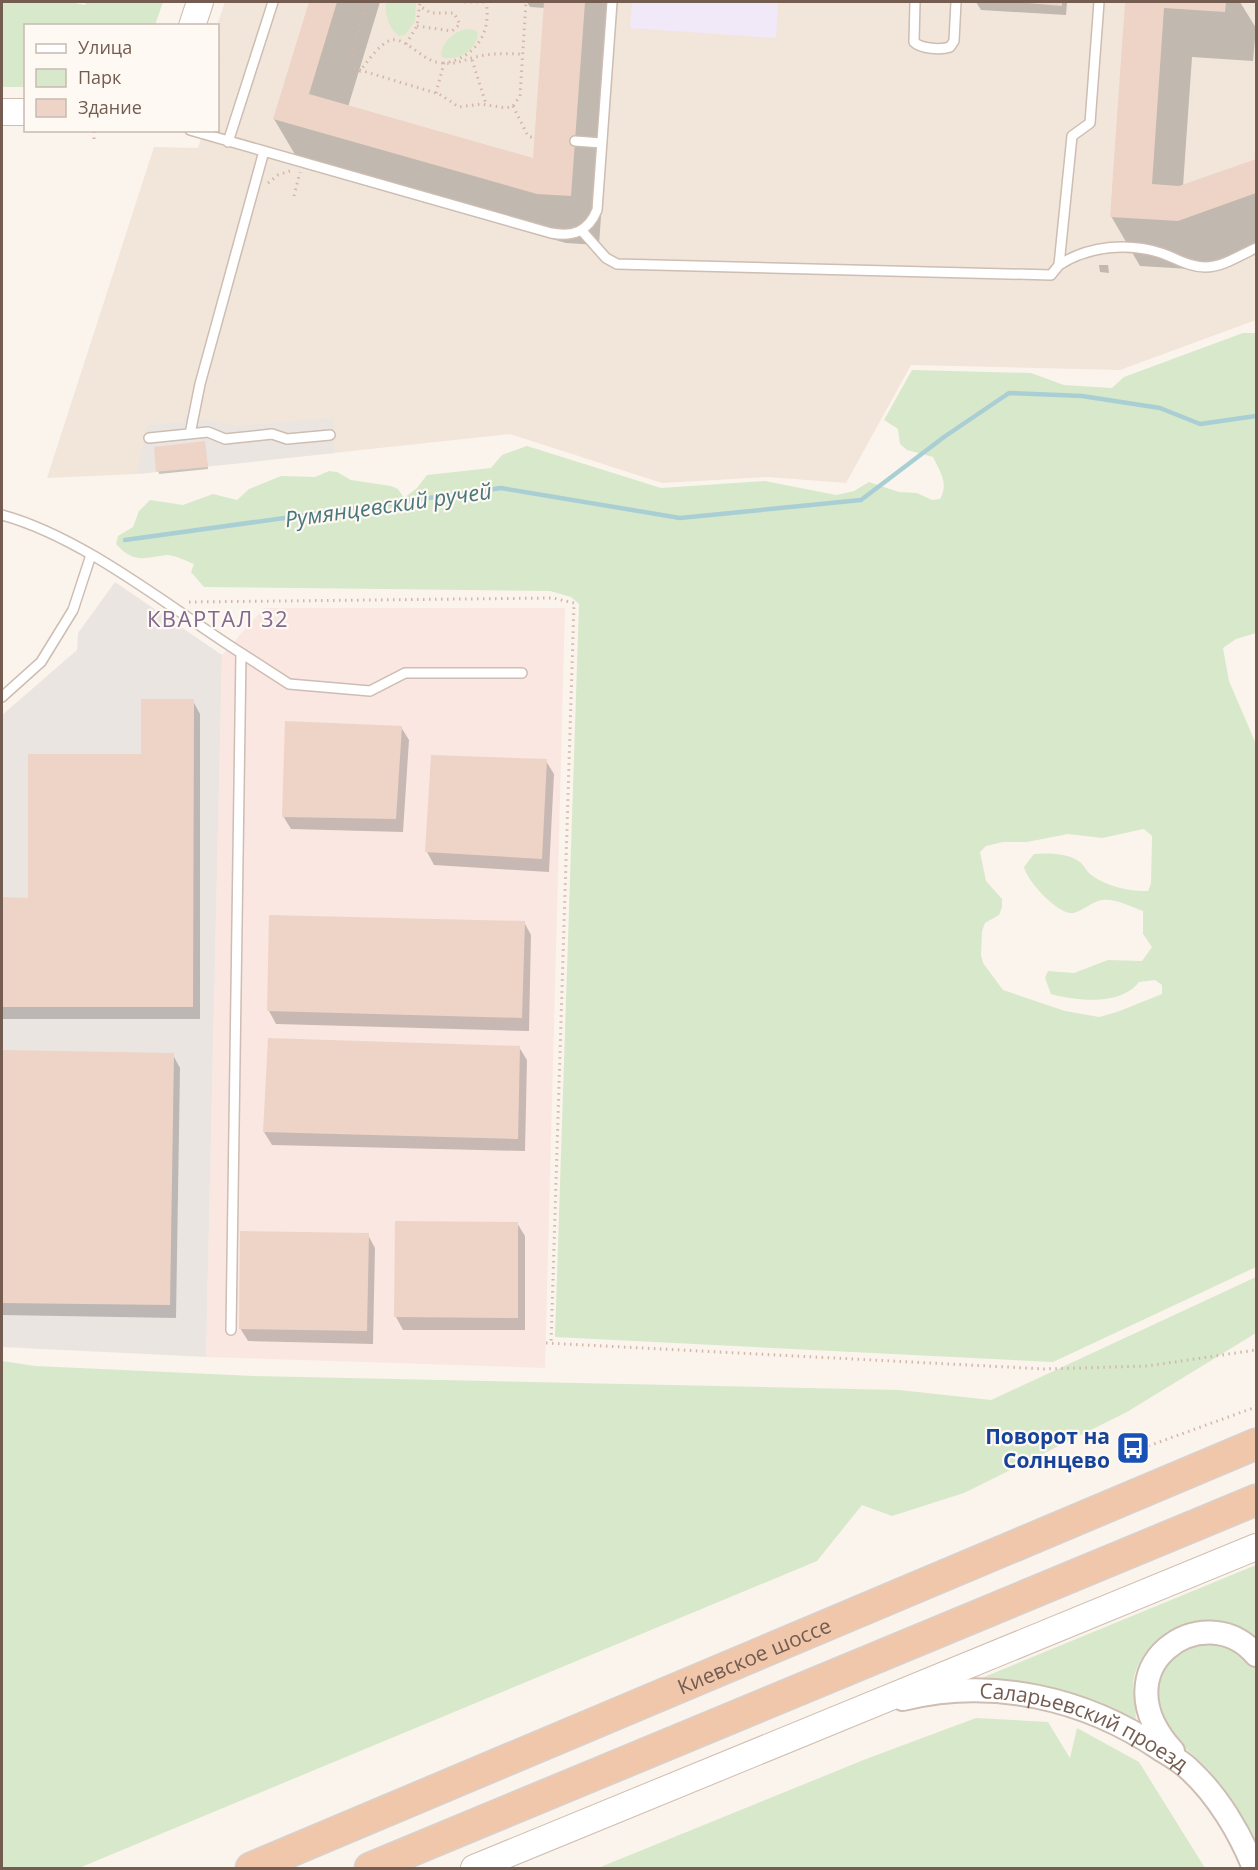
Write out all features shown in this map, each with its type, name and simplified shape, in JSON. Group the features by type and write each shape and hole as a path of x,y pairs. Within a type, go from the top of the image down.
{"highway":[{"name":"Киевское шоссе","path":"251,1869 1257,1444"},
{"path":"370,1869 1257,1500"}],"main road":[{"path":"193,24 200,2"},
{"path":"2,112 24,112"},
{"path":"474,1869 858,1709 1257,1547"}],"street":[{"path":"1189,1769 1161,1738 1151,1721 1145,1702 1146,1683 1152,1667 1169,1646 1194,1634 1215,1634 1236,1638 1257,1655"},
{"name":"Саларьевский проезд","path":"858,1709 909,1697 952,1691 1046,1697 1094,1712 1131,1730 1189,1769 1221,1806 1254,1869"}],"lane":[{"path":"228,142 273,2"},
{"path":"196,132 551,233 565,236 582,231 590,225 597,210 612,2"},
{"path":"915,2 914,42 918,46 944,48 950,47 954,41 957,2"},
{"path":"582,231 606,258 617,264 1047,276 1055,273 1059,265 1072,136 1075,132 1088,128 1090,123 1099,2"},
{"path":"575,141 602,143"},
{"path":"190,434 200,384 264,152"},
{"path":"1059,265 1080,254 1120,247 1143,249 1194,266 1209,267 1257,248"},
{"path":"149,438 208,432 225,439 272,434 287,439 330,435"},
{"path":"2,515 33,523 91,555 289,684 370,691 405,673 522,673"},
{"path":"2,697 41,662 73,610 91,555"},
{"path":"231,1330 241,653"}],"path":[{"path":"368,2 349,61 350,67 359,72 436,93 459,106 486,105 500,108 513,106 520,96 526,2"},
{"path":"406,44 417,26 420,2"},
{"path":"444,63 472,51 484,34 488,14 485,2 464,2"},
{"path":"417,26 452,31 460,24 454,13 431,13 421,7"},
{"path":"359,72 387,42 398,40 421,56 444,63 472,60 488,54 523,54"},
{"path":"472,60 486,105"},
{"path":"436,93 444,63"},
{"path":"513,106 528,136 534,138"},
{"path":"94,132 94,139"},
{"path":"265,188 272,178 294,171 301,172 294,196"},
{"path":"164,603 471,598 553,598 574,603 551,1343"},
{"path":"546,1343 1045,1369 1147,1366 1257,1350"},
{"path":"1126,1454 1257,1407"}],"shaded area":[{"path":"225,2 1256,2 1256,320 1120,370 911,365 846,483 768,477 662,483 510,434 137,474 47,478 154,147 198,148 203,132 219,132 217,24"},
{"path":"632,2 778,2 776,38 630,28"},
{"path":"186,416 236,426 333,418 335,453 137,474 147,425 182,422"},
{"name":"КВАРТАЛ 32","path":"115,582 222,655 206,1357 2,1347 2,715 77,650 78,633"},
{"path":"264,608 565,608 545,1368 206,1357 222,655"}],"green space":[{"path":"2,2 70,2 85,5 86,2 163,2 155,24 24,24 24,87 2,87"},
{"path":"386,2 416,2 415,21 405,35 399,36 390,25"},
{"path":"467,29 475,30 478,34 470,50 455,58 443,58 442,49 447,41 457,32"},
{"path":"1243,333 1256,333 1256,633 1236,639 1223,648 1229,681 1256,744 1256,1267 1053,1362 555,1337 579,604 571,597 550,591 204,587 191,572 194,564 170,555 140,558 129,555 116,544 118,536 133,527 139,511 150,500 183,505 213,494 237,500 249,489 281,476 315,477 329,471 337,472 351,480 391,486 398,489 404,498 417,488 427,475 491,468 502,455 527,446 661,488 765,481 836,495 854,491 869,482 899,492 917,493 932,500 940,499 944,483 933,457 907,450 900,444 898,429 884,420 912,370 1031,373 1064,385 1112,388 1124,377","holes":["1144,829 1152,836 1151,884 1148,891 1104,883 1091,875 1080,862 1064,855 1034,854 1024,867 1044,896 1059,909 1067,912 1077,912 1095,902 1107,900 1123,903 1143,911 1143,934 1152,947 1142,961 1108,960 1074,973 1048,971 1045,978 1051,994 1098,1000 1121,995 1131,990 1139,982 1155,980 1162,985 1162,994 1099,1017 1065,1011 1003,990 983,963 981,955 982,931 985,923 999,915 1002,899 986,881 980,852 986,846 1003,842 1027,842 1068,834 1102,838"]},
{"path":"1256,1277 1256,1333 1127,1412 964,1493 892,1516 862,1505 817,1561 79,1868 2,1868 2,1361 35,1366 254,1376 899,1390 991,1400"},
{"path":"1256,1565 1256,1643 1216,1624 1197,1623 1173,1629 1153,1644 1138,1665 1133,1689 1135,1721 1094,1703 1056,1692 972,1682"},
{"path":"1223,1643 1254,1666 1256,1671 1256,1841 1228,1795 1209,1770 1165,1729 1157,1713 1156,1674 1186,1645"},
{"path":"976,1718 1048,1722 1070,1758 1077,1728 1139,1762 1205,1868 598,1868 866,1759"}],"building":[{"path":"309,2 337,2 309,94 533,158 544,2 585,2 571,196 537,194 273,119"},
{"path":"1015,2 1062,2 1062,6"},
{"path":"1125,2 1226,2 1225,12 1164,8 1152,184 1179,186 1256,159 1256,193 1178,221 1110,217"},
{"path":"205,441 208,467 156,472 154,447"},
{"path":"141,699 194,699 193,1007 2,1007 2,897 28,898 28,754 141,754"},
{"path":"285,721 402,726 396,819 282,817"},
{"path":"431,755 547,759 542,859 425,852"},
{"path":"269,915 525,921 522,1018 267,1011"},
{"path":"268,1038 520,1046 518,1139 263,1132"},
{"path":"2,1050 174,1053 170,1305 2,1303"},
{"path":"395,1221 518,1222 518,1318 394,1317"},
{"path":"240,1231 369,1233 367,1331 239,1329"}],"waterway":[{"name":"Румянцевский ручей","path":"125,540 501,488 680,518 861,500 944,437 1009,393 1082,396 1160,408 1200,424 1256,416"}],"place":[{"name":"Поворот на Солнцево","path":"1133,1448"}],"district":[{"name":"КВАРТАЛ 32","path":"218,618"}]}
